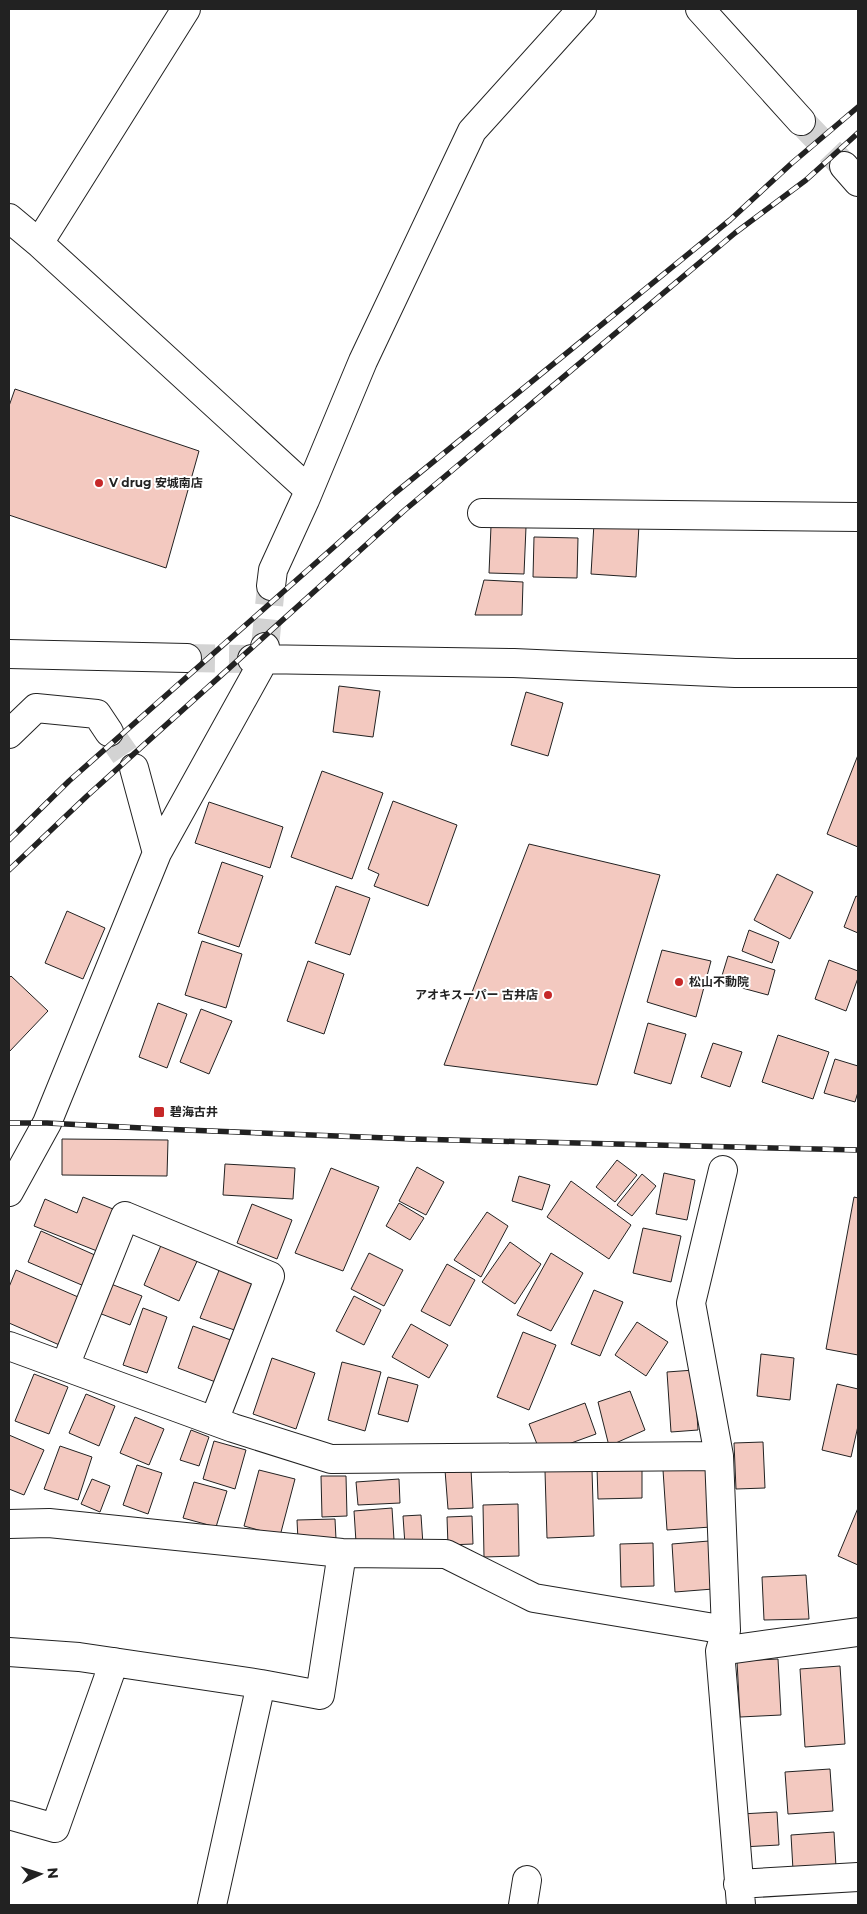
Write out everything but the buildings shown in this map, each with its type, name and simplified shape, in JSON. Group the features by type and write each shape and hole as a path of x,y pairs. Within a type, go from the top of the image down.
{"street":[{"path":"39,243 186,9"},
{"path":"271,586 273,570 363,361 472,131 582,9"},
{"path":"700,9 801,121"},
{"path":"9,218 39,243 309,490"},
{"path":"482,513 858,517"},
{"path":"9,654 187,658"},
{"path":"9,1192 47,1123 157,853 260,655 514,663 735,673 858,673"},
{"path":"9,734 36,708 96,714 109,732"},
{"path":"134,768 157,853"},
{"path":"723,1170 691,1302 719,1456 723,1640 740,1895 858,1877"},
{"path":"65,1366 125,1216 270,1276 214,1421"},
{"path":"9,1346 214,1421 331,1459 719,1456"},
{"path":"9,1524 49,1523 342,1553 446,1554 534,1598 723,1640 858,1632"},
{"path":"9,1652 79,1657 261,1684 320,1695 342,1553"},
{"path":"9,1815 55,1828 114,1662"},
{"path":"212,1905 261,1684"}],"tunnel":[{"path":"801,121 844,166"},
{"path":"265,647 271,586"},
{"path":"187,658 252,659"},
{"path":"109,732 134,768"}],"railway":[{"path":"9,840 69,781 395,493 730,220 792,163 858,107"},
{"path":"9,870 87,796 406,509 735,233 806,180 858,133"},
{"path":"9,1123 47,1123 413,1139 858,1150"}],"place":[{"name":"V drug 安城南店","path":"99,483"},
{"name":"松山不動院","path":"679,982"},
{"name":"アオキスーパー 古井店","path":"548,995"},
{"name":"碧海古井","path":"159,1112"}]}
